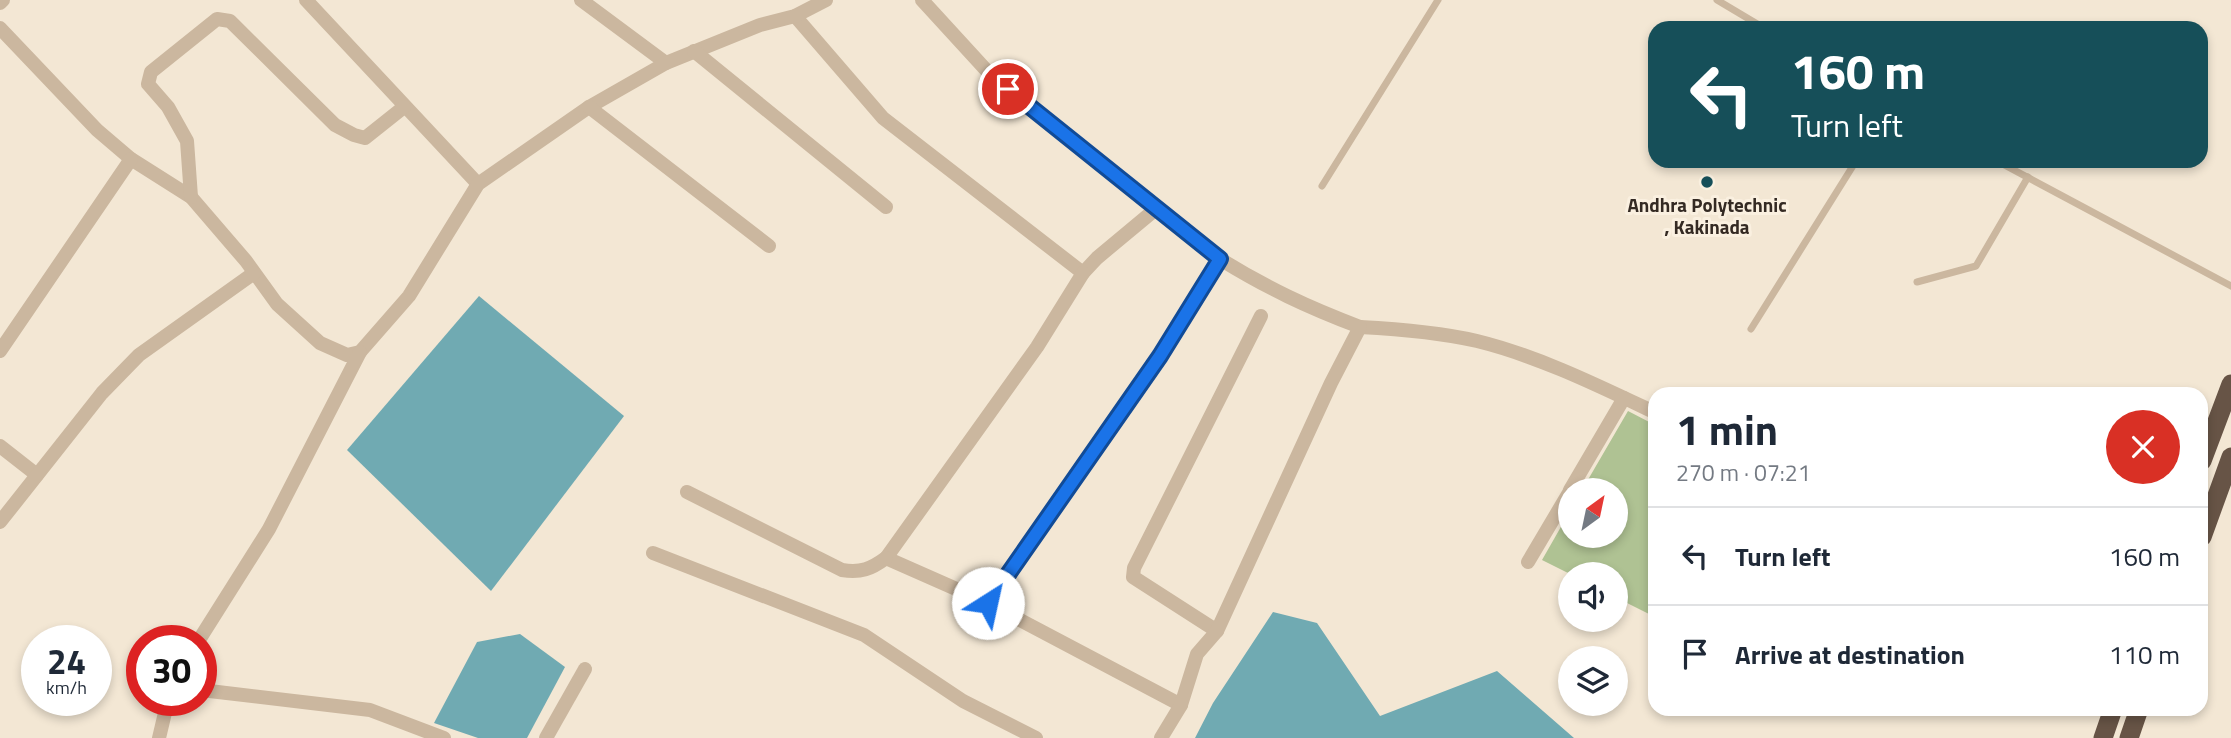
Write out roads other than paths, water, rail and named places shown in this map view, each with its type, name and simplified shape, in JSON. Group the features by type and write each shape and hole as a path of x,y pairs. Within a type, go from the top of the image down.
{"highway":[{"path":"2208,445 2231,384"},
{"path":"2208,520 2231,457"},
{"path":"2103,738 2111,716"},
{"path":"2129,738 2137,716"}],"street":[{"path":"306,0 478,184"},
{"path":"581,0 666,63"},
{"path":"209,625 270,529 360,352 410,296 478,184 589,107 666,63 760,25 795,16 826,0"},
{"path":"922,0 986,71 1220,259 1259,283 1299,304 1360,327 1411,330 1477,341 1577,376 1648,409"},
{"path":"795,16 883,118 1083,273"},
{"path":"191,197 187,141 168,107 148,84 151,72 196,33 217,19 230,21 335,125 354,135 365,138 404,107"},
{"path":"0,28 97,130 131,159 191,197 277,304 320,343 347,355 360,352"},
{"path":"694,51 886,207"},
{"path":"589,107 769,246"},
{"path":"0,351 131,159"},
{"path":"687,492 842,570 870,570 886,558 1037,347 1083,273 1157,208"},
{"path":"988,603 1160,356 1220,259"},
{"path":"0,522 102,393 139,355 254,273"},
{"path":"1217,631 1133,577 1133,568 1261,316"},
{"path":"1161,738 1181,705 1197,653 1217,631 1331,383 1360,327"},
{"path":"1577,478 1624,398"},
{"path":"0,446 37,475"},
{"path":"1528,562 1558,511"},
{"path":"653,553 864,635 1012,733 1036,738"},
{"path":"886,558 988,603 1181,705"},
{"path":"546,738 585,669"},
{"path":"217,692 370,710 444,738"},
{"path":"159,738 164,716"}],"lane":[{"path":"1322,186 1438,0"},
{"path":"1717,0 1752,21"},
{"path":"1751,329 1852,168"},
{"path":"2011,168 2231,286"},
{"path":"1917,282 1976,266 2028,177"}],"water":[{"path":"479,296 624,416 491,591 347,450"},
{"path":"1273,612 1317,623 1380,716 1497,671 1574,738 1195,738 1213,703"},
{"path":"520,634 565,667 527,738 478,738 434,723 477,642"}],"place":[{"name":"Andhra Polytechnic , Kakinada","path":"1707,182"}]}
